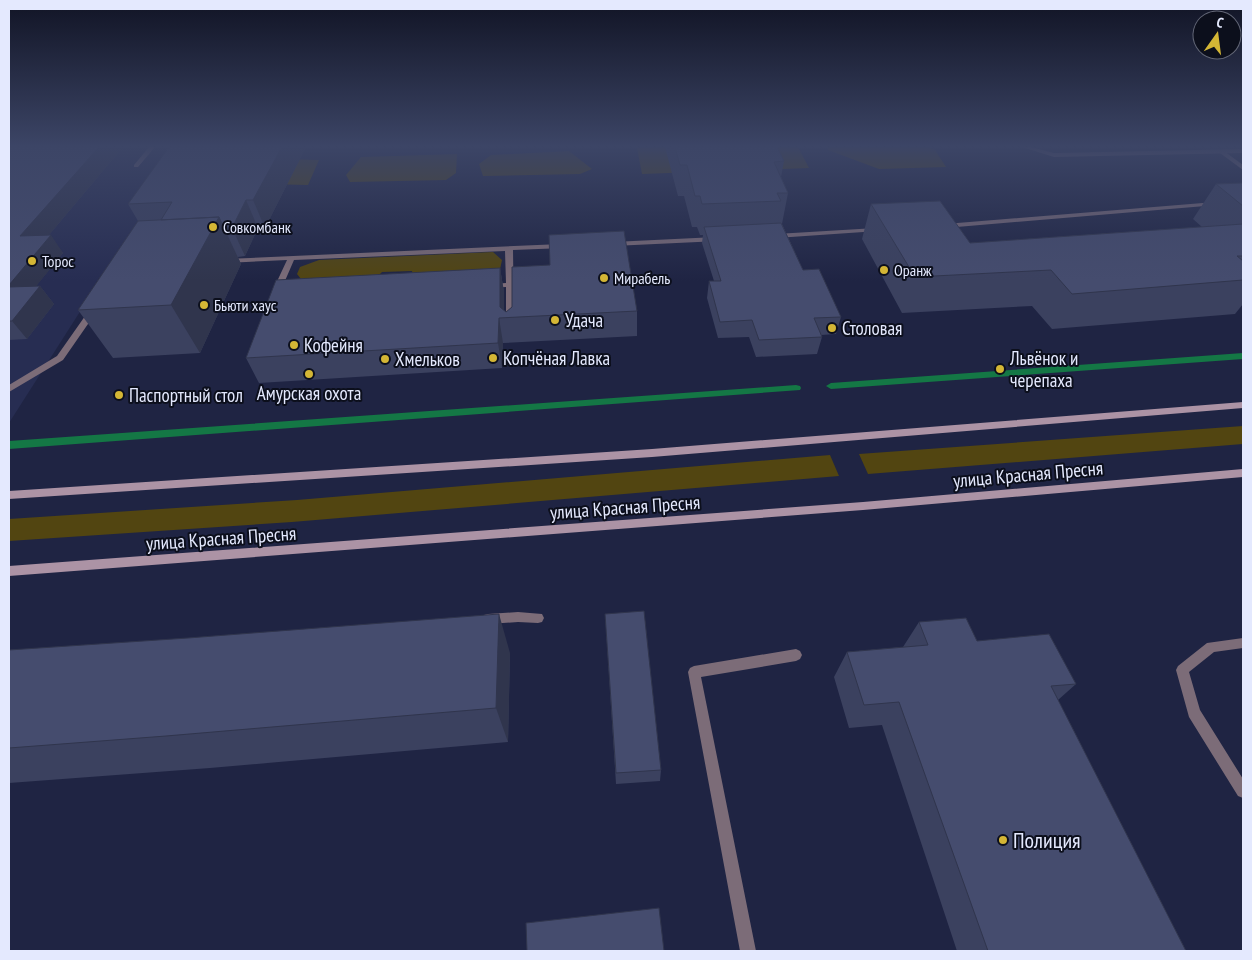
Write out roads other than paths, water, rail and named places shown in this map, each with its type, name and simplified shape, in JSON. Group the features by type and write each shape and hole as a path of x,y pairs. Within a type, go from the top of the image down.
{"street":[{"path":"934,226 1070,217 1224,203"},
{"path":"763,237 886,229"},
{"path":"607,244 725,239"},
{"path":"217,261 568,246"},
{"path":"509,248 510,332"},
{"path":"273,300 292,257"},
{"path":"480,287 509,285"},
{"path":"9,389 60,358 100,301"},
{"path":"9,495 652,453 1243,405"},
{"name":"улица Красная Пресня","path":"9,571 854,506 1243,473"},
{"path":"479,620 518,617 538,618"},
{"path":"1243,643 1211,647 1182,670 1194,713 1243,791"},
{"path":"748,951 694,672 796,655"}],"waterway":[{"path":"831,386 1243,356"},
{"path":"9,445 796,388"}],"place":[{"name":"Совкомбанк","path":"213,227"},
{"name":"Торос","path":"32,261"},
{"name":"Оранж","path":"884,270"},
{"name":"Мирабель","path":"604,278"},
{"name":"Бьюти хаус","path":"204,305"},
{"name":"Удача","path":"555,320"},
{"name":"Столовая","path":"832,328"},
{"name":"Кофейня","path":"294,345"},
{"name":"Копчёная Лавка","path":"493,358"},
{"name":"Хмельков","path":"385,359"},
{"name":"Львёнок и черепаха","path":"1000,369"},
{"name":"Амурская охота","path":"309,374"},
{"name":"Паспортный стол","path":"119,395"},
{"name":"Полиция","path":"1003,840"}]}
